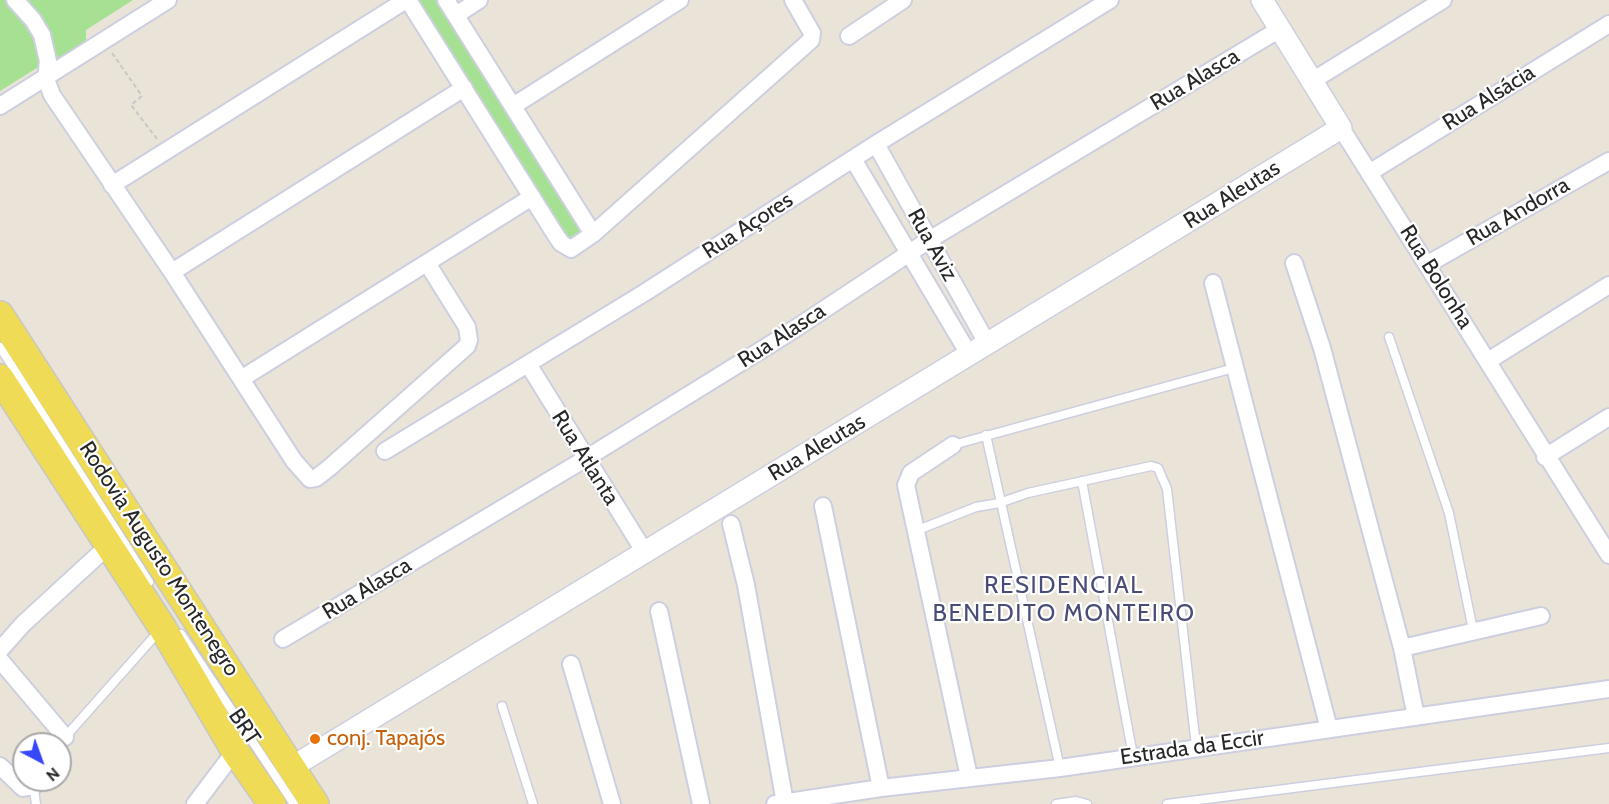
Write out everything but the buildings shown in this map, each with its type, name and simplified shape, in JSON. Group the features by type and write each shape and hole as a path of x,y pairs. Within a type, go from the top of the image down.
{"main road":[{"name":"Rodovia Augusto Montenegro","path":"0,315 315,804"},
{"name":"Rodovia Augusto Montenegro","path":"0,378 108,546 169,626 235,751 272,804"}],"street":[{"path":"15,0 33,20 42,35 48,62 46,78 52,95 172,272 294,461 307,477 316,478 467,346 469,340 467,327 427,263"},
{"path":"0,106 168,0"},
{"path":"112,185 407,0 565,247 575,248 811,40 812,33 793,0"},
{"path":"446,0 593,234"},
{"path":"456,15 479,0"},
{"path":"513,106 680,0"},
{"path":"849,36 903,0"},
{"name":"Rua Açores","path":"385,451 1110,0"},
{"name":"Rua Bolonha","path":"1262,0 1428,264 1545,457 1608,551"},
{"path":"1312,81 1443,0"},
{"name":"Rua Alsácia","path":"1369,173 1609,24"},
{"name":"Rua Alasca","path":"283,639 585,459 929,240 1280,29"},
{"path":"172,272 464,88"},
{"name":"Rua Aleutas","path":"292,767 644,551 979,351 1341,128"},
{"name":"Rua Aviz","path":"876,144 929,240 979,351"},
{"name":"Rua Aviz","path":"853,159 909,254 979,351"},
{"name":"Rua Andorra","path":"1428,264 1609,160"},
{"path":"241,379 532,197"},
{"path":"1294,263 1322,348 1402,648 1416,717"},
{"path":"1213,282 1329,729"},
{"path":"1488,361 1609,285"},
{"name":"Rua Atlanta","path":"528,364 644,551"},
{"path":"1545,457 1609,417"},
{"path":"953,445 911,473 906,485 918,530 926,587 969,777"},
{"path":"823,506 881,788"},
{"path":"731,524 747,585 780,803"},
{"path":"0,650 23,624 108,546"},
{"path":"659,610 701,804"},
{"path":"1402,648 1541,616"},
{"path":"0,660 55,732"},
{"path":"571,664 612,804"},
{"name":"Estrada da Eccir","path":"780,803 881,788 1060,768 1196,746 1609,689"},
{"path":"195,804 235,751"},
{"path":"0,766 12,777"}],"lane":[{"path":"1389,337 1449,513 1473,630"},
{"path":"0,347 157,595"},
{"path":"953,445 1234,368"},
{"path":"986,435 999,503 1060,768"},
{"path":"918,530 976,507 999,503 1028,493 1151,466 1158,468 1164,477 1196,746"},
{"path":"1082,481 1133,756"},
{"path":"70,732 169,626"},
{"name":"BRT","path":"169,626 294,804"},
{"path":"502,706 533,804"},
{"path":"1167,804 1609,748"},
{"path":"1056,804 1077,801 1087,804"}],"path":[{"path":"104,41 142,96 132,105 166,152"}],"green space":[{"path":"0,0 5,0 21,13 37,43 40,66 0,91"},
{"path":"24,0 133,0 86,30 86,40 61,59 55,58"},
{"path":"417,0 437,0 580,229 579,235 572,239 566,237"}],"place":[{"name":"conj. Tapajós","path":"315,739"}],"district":[{"name":"RESIDENCIAL BENEDITO MONTEIRO","path":"1064,600"}]}
